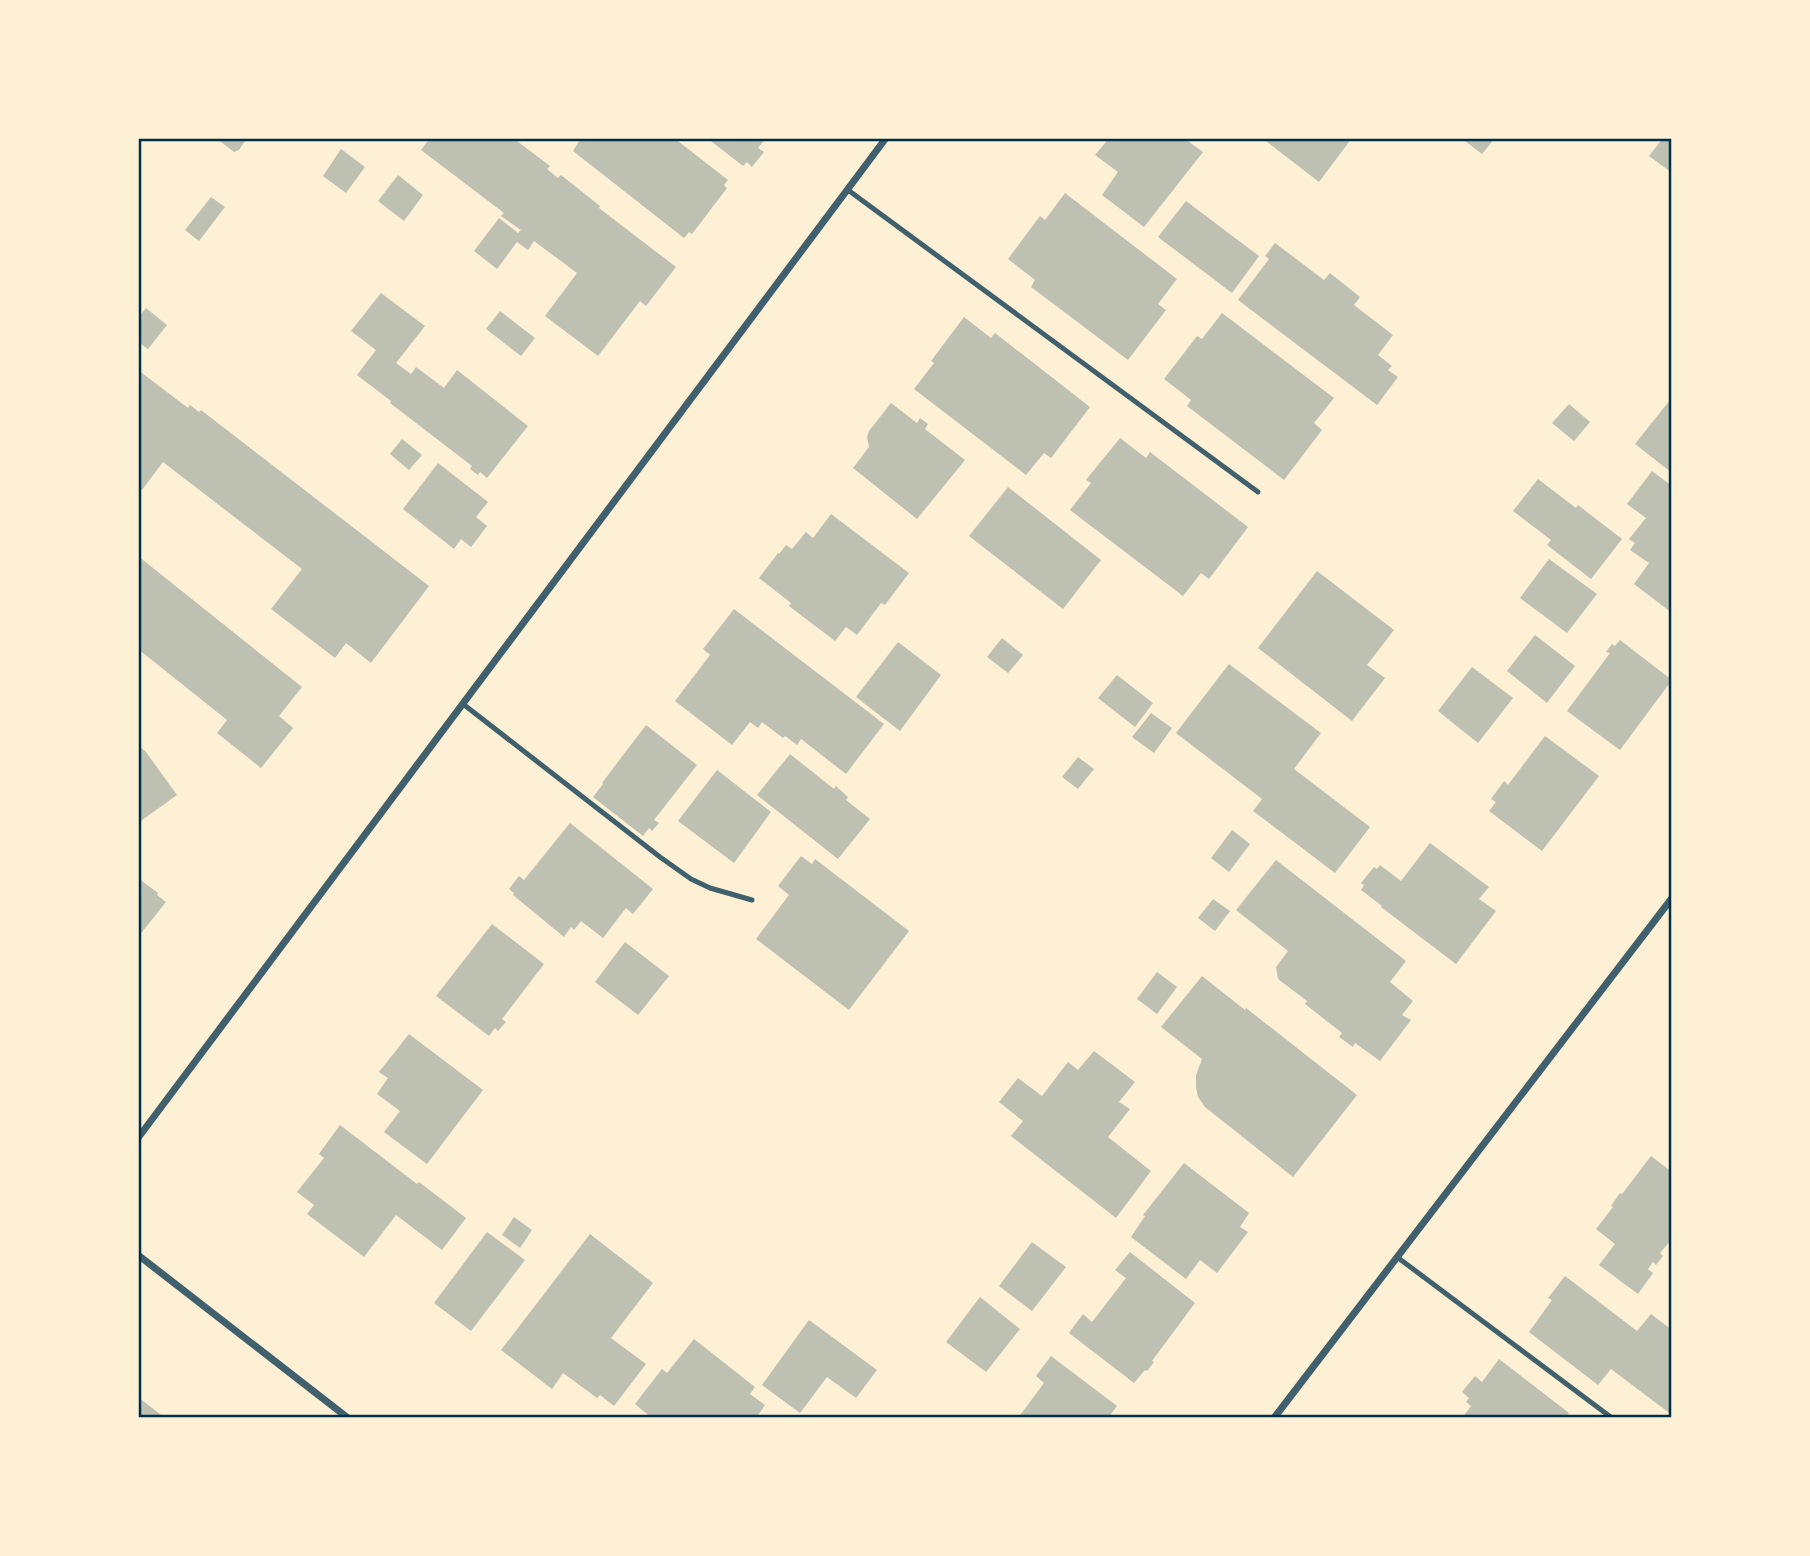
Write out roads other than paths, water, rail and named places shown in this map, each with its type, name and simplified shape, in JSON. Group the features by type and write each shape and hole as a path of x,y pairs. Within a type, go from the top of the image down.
{"street":[{"path":"138,1138 886,138"},
{"path":"1274,1418 1672,898"},
{"path":"138,1255 348,1418"}],"lane":[{"path":"848,190 1258,492"},
{"path":"464,704 691,879 710,888 752,900"},
{"path":"1397,1257 1612,1418"}]}
